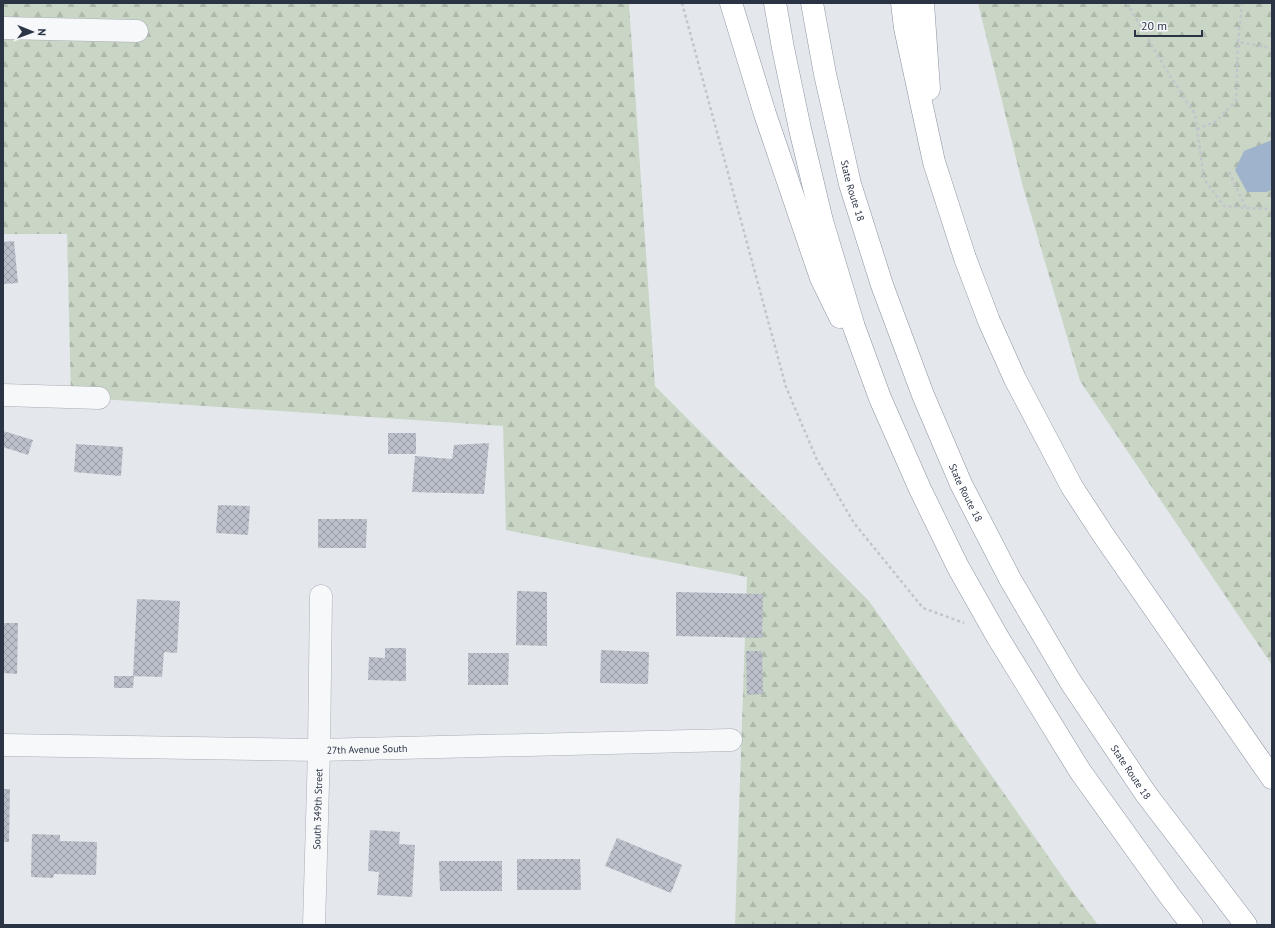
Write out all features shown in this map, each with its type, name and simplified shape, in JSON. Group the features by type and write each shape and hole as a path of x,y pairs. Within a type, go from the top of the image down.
{"highway":[{"path":"731,3 764,114 821,278 880,398 920,489 954,560 997,636 1080,771 1192,925"},
{"path":"775,3 787,70 822,221 854,328 880,398"},
{"name":"State Route 18","path":"812,3 850,184 882,285 923,395 961,484 1010,579 1070,681 1146,794 1246,925"},
{"path":"902,3 905,28 934,162 965,258 989,321 1015,379 1069,481 1104,536 1272,778"},
{"path":"923,3 934,162"},
{"path":"1169,895 1187,925"}],"street":[{"path":"3,28 137,31"},
{"path":"3,395 99,398"},
{"name":"South 349th Street","path":"314,925 319,750 320,596"},
{"name":"27th Avenue South","path":"3,745 319,750 731,740"}],"path":[{"path":"682,3 786,387 817,460 854,523 923,608 997,636"},
{"path":"1128,3 1170,76 1195,114 1204,179 1224,206 1272,209"},
{"path":"1197,129 1216,122 1236,101 1238,42 1242,3"},
{"path":"1238,42 1272,48"},
{"path":"1229,172 1246,208"}],"green space":[{"path":"3,3 629,3 655,386 869,601 1098,925 735,925 747,577 506,530 503,426 71,397 67,234 3,234"},
{"path":"978,3 1272,3 1272,665 1080,381 1023,187"}],"water":[{"path":"1272,140 1272,190 1266,192 1247,192 1235,170 1244,151"}],"building":[{"path":"14,241 18,283 3,284 3,242"},
{"path":"3,431 33,440 28,455 3,447"},
{"path":"388,433 416,433 416,454 388,454"},
{"path":"489,443 484,494 412,492 415,456 452,459 454,445"},
{"path":"76,444 123,447 121,476 74,472"},
{"path":"218,505 250,506 248,535 216,533"},
{"path":"318,519 367,519 366,548 318,548"},
{"path":"517,591 547,592 547,646 516,645"},
{"path":"676,592 763,594 762,638 676,636"},
{"path":"137,599 180,601 177,653 164,652 162,677 133,676"},
{"path":"3,623 18,623 17,674 3,673"},
{"path":"385,648 406,648 406,681 368,680 369,657 385,658"},
{"path":"601,650 649,652 648,684 600,683"},
{"path":"746,651 762,651 763,694 747,695"},
{"path":"468,653 509,653 508,685 468,685"},
{"path":"114,676 134,676 133,688 114,688"},
{"path":"3,789 10,789 9,842 3,842"},
{"path":"370,830 400,832 399,844 415,845 412,897 377,895 379,872 368,871"},
{"path":"32,834 60,835 60,841 97,842 96,875 54,874 53,878 31,877"},
{"path":"617,838 682,865 671,893 605,866"},
{"path":"517,859 580,859 581,890 517,890"},
{"path":"439,861 502,861 502,891 440,891"}]}
